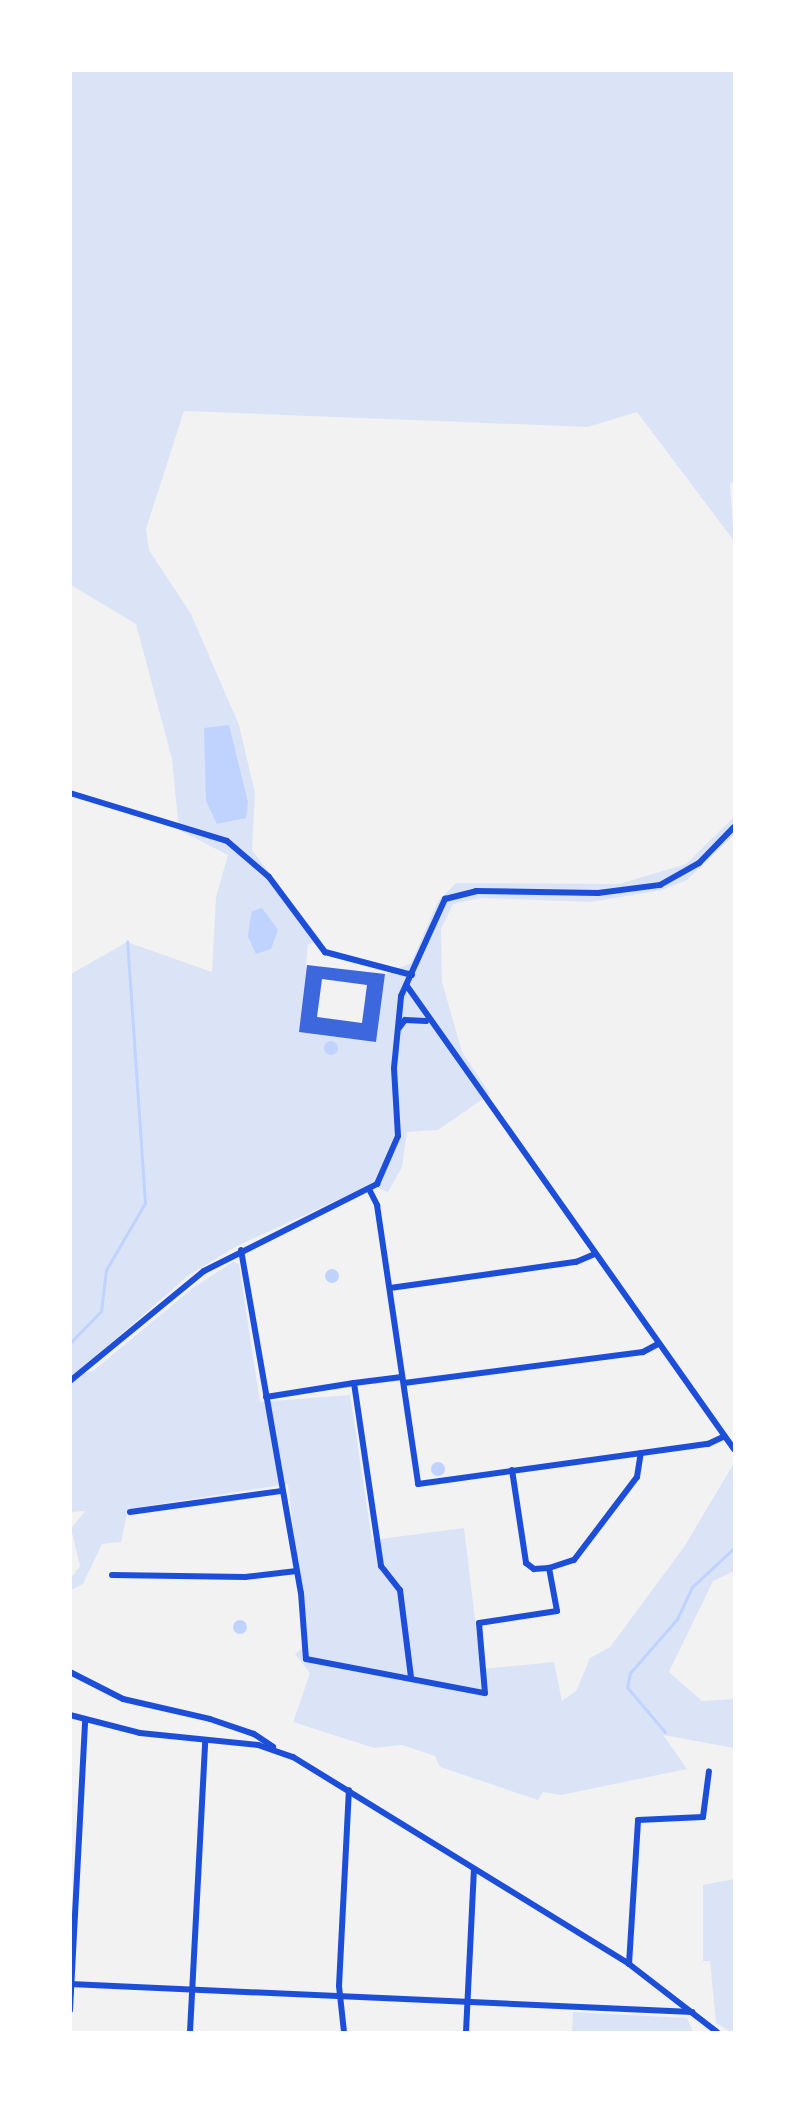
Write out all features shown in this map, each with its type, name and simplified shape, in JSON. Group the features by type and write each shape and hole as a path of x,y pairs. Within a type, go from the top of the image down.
{"street":[{"path":"70,793 227,840 262,869 325,952 412,975"},
{"path":"70,1381 204,1272 241,1250 370,1191 384,1175 398,1136 398,1031 407,986 441,905 453,895 598,893 653,886 685,874 735,827"},
{"path":"407,986 426,1021 454,1051 723,1437 735,1449"},
{"path":"398,1031 405,1020 426,1021"},
{"path":"370,1191 390,1288 418,1484 641,1453 723,1437"},
{"path":"241,1250 281,1491 297,1571 306,1659 411,1677 485,1693 479,1623 557,1611 549,1568"},
{"path":"390,1288 576,1262 595,1254"},
{"path":"266,1397 354,1383 403,1380 644,1352 658,1344"},
{"path":"354,1383 381,1566 400,1590 411,1677"},
{"path":"512,1470 526,1563 534,1569 549,1568 574,1560 637,1477 641,1453"},
{"path":"130,1512 281,1491"},
{"path":"112,1575 245,1577 297,1571"},
{"path":"70,1672 123,1699 254,1734 275,1749 349,1790 629,1964 717,2032"},
{"path":"70,1715 205,1742 275,1749"},
{"path":"70,2010 85,1719"},
{"path":"190,2032 205,1742"},
{"path":"629,1964 638,1820 703,1817 710,1771"},
{"path":"344,2032 349,1790"},
{"path":"466,2032 474,1869"},
{"path":"71,1984 692,2012"}],"shaded area":[{"path":"71,71 734,71 734,481 730,484 734,541 637,412 588,427 184,411 146,529 149,550 191,614 239,725 255,793 252,850 322,942 308,944 300,1032 376,1042 385,974 411,963 438,901 456,883 619,884 686,864 734,817 734,835 687,880 662,890 591,902 480,898 453,904 441,929 442,982 462,1052 490,1094 438,1130 407,1132 402,1167 388,1192 370,1185 235,1247 189,1275 74,1375 93,1371 194,1287 233,1262 239,1264 260,1402 350,1395 372,1540 464,1528 481,1669 554,1662 562,1701 576,1691 590,1658 610,1647 684,1547 734,1463 734,1571 713,1581 669,1672 702,1701 734,1699 734,1748 663,1735 687,1769 561,1795 543,1792 538,1800 440,1767 435,1756 402,1745 374,1748 293,1722 310,1673 295,1654 307,1644 288,1484 128,1509 121,1542 102,1544 83,1584 71,1590 71,1578 80,1566 71,1529 85,1511 71,1512 71,974 127,942 212,972 216,897 228,855 179,830 172,759 136,624 71,585"},
{"path":"734,1879 734,2032 731,2032 716,2023 710,1961 703,1961 703,1885"},
{"path":"573,2012 687,2018 693,2032 572,2032"}],"water":[{"path":"229,725 248,802 246,818 217,824 206,801 204,728"},
{"path":"262,908 278,930 271,949 256,954 248,937 250,920 252,911"},
{"path":"331,1041 336,1043 338,1048 336,1053 331,1055 326,1053 324,1048 326,1043"},
{"path":"329,1269 335,1269 339,1276 335,1283 329,1283 325,1279 325,1273"},
{"path":"438,1462 443,1464 445,1469 443,1474 438,1476 433,1474 431,1469 433,1464"},
{"path":"237,1620 243,1620 247,1627 243,1634 237,1634 233,1630 233,1624"}],"building":[{"path":"307,965 385,974 376,1042 299,1032","holes":["322,979 367,985 362,1023 317,1017"]}],"waterway":[{"path":"70,1343 101,1311 106,1270 145,1203 127,942"},
{"path":"665,1732 627,1687 630,1673 677,1619 692,1587 734,1548"}]}
